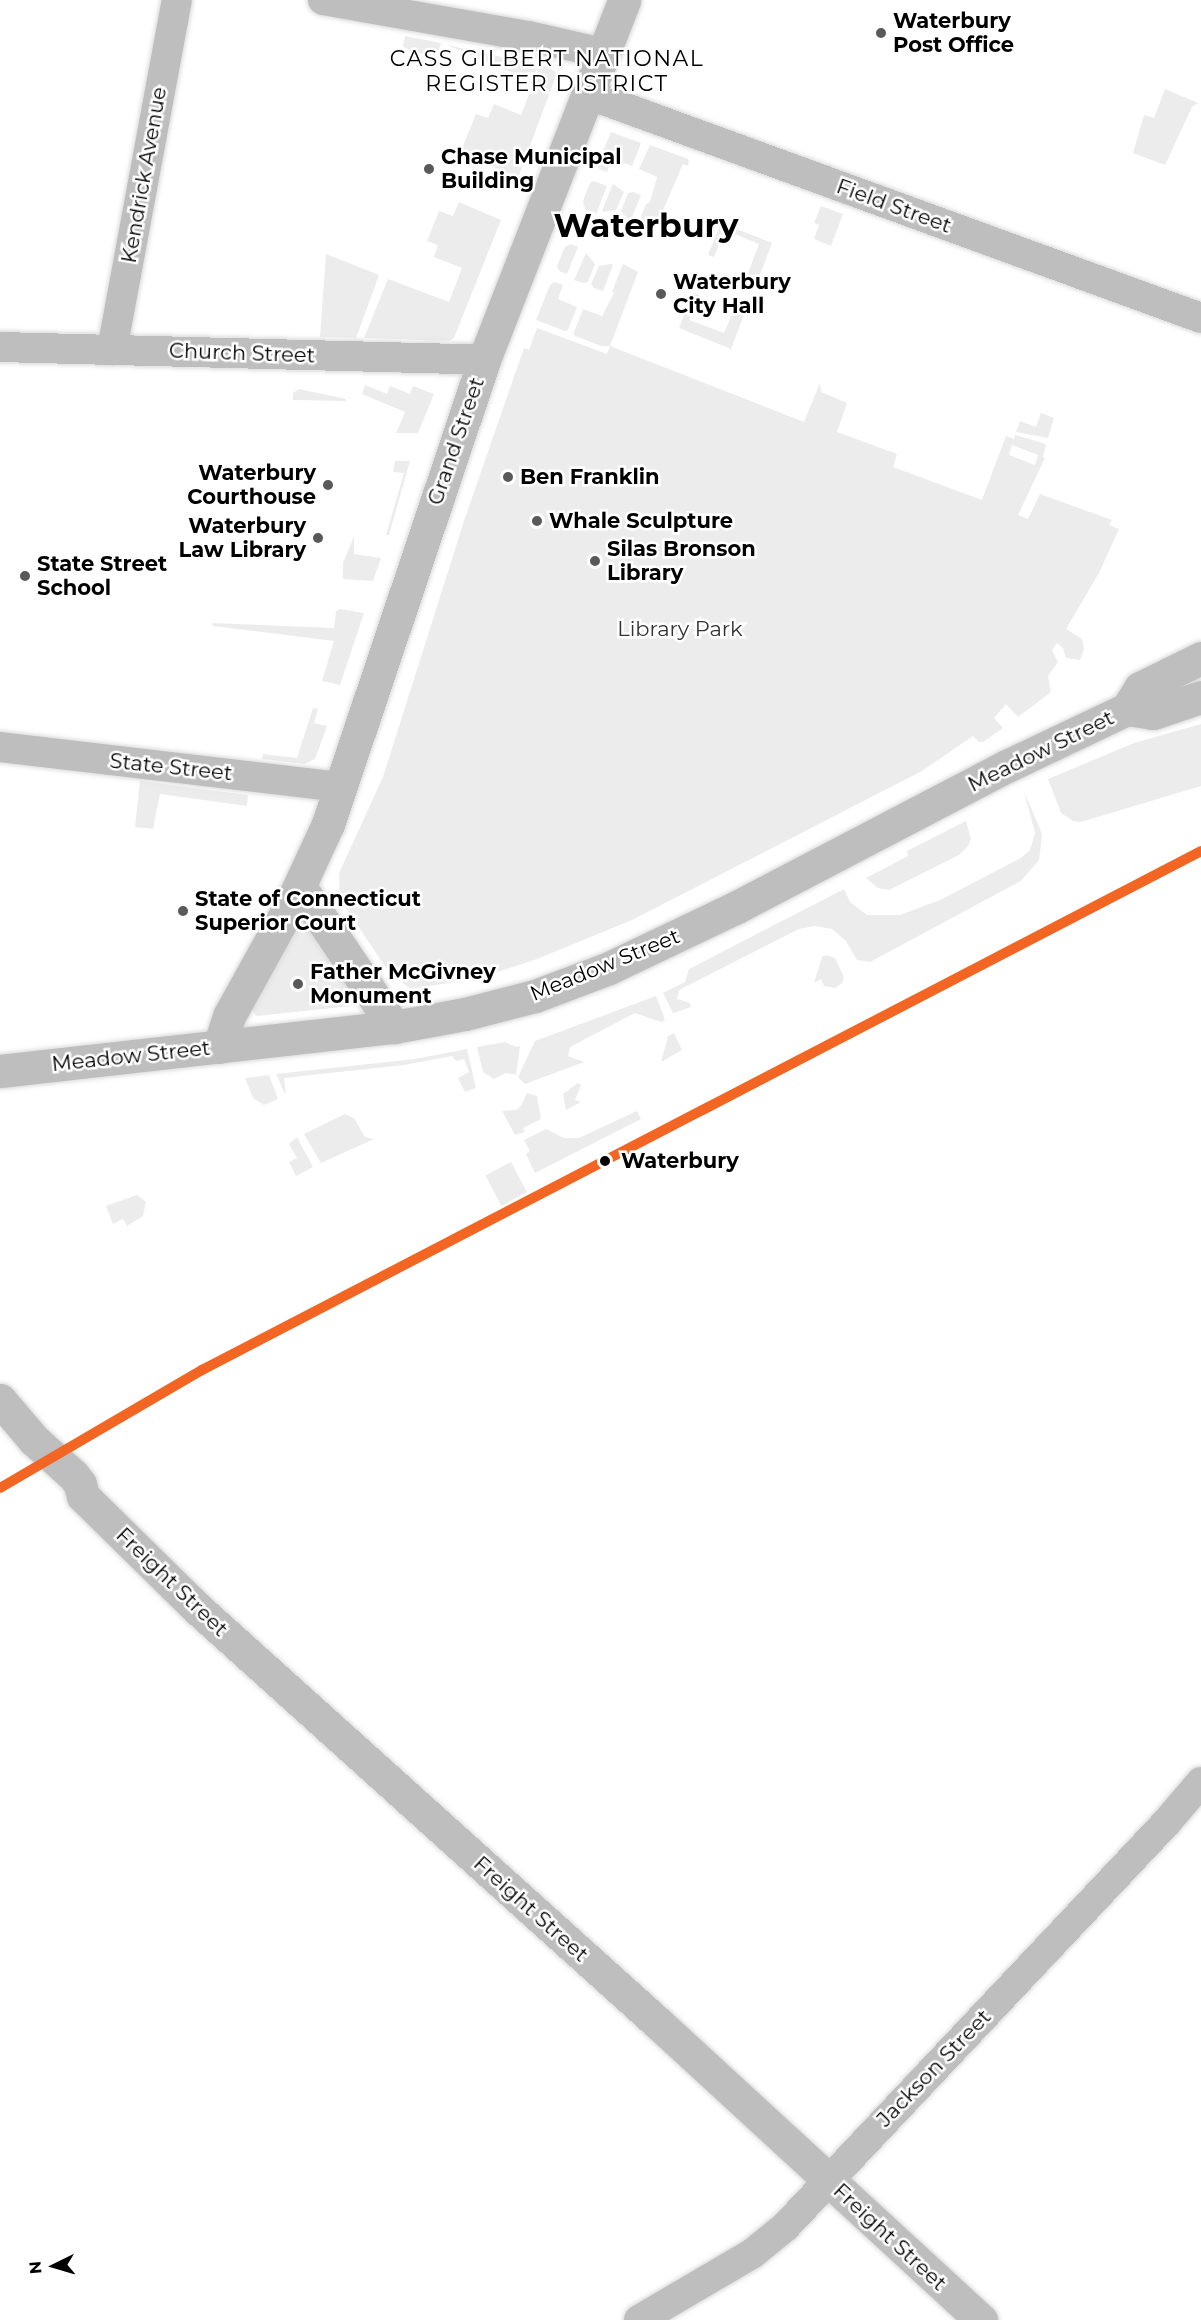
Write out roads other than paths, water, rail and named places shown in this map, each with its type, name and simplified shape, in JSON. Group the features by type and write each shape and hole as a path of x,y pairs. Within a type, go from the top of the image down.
{"main road":[{"name":"Grand Street","path":"219,1047 229,1016 300,887 342,787 484,360 624,0"},
{"name":"Meadow Street","path":"0,1071 394,1027 494,1008 574,982 609,968 735,908 998,771 1127,709 1140,688 1201,658"},
{"name":"Meadow Street","path":"1127,709 1153,713 1201,698"},
{"path":"300,887 394,1027"},
{"name":"Freight Street","path":"0,1400 34,1440 74,1474 83,1496 198,1609 654,2020 981,2320"},
{"name":"Freight Street","path":"0,1435 62,1489 83,1496"}],"street":[{"name":"Kendrick Avenue","path":"112,350 177,0"},
{"path":"330,1 456,12 603,53"},
{"name":"Field Street","path":"587,94 1201,318"},
{"name":"Church Street","path":"0,346 484,360"},
{"name":"State Street","path":"0,747 342,787"},
{"name":"Jackson Street","path":"639,2320 770,2241 1166,1823 1201,1782"}],"place":[{"name":"Waterbury Post Office","path":"881,33"},
{"name":"Chase Municipal Building","path":"429,169"},
{"name":"Waterbury City Hall","path":"661,294"},
{"name":"Ben Franklin","path":"508,477"},
{"name":"Waterbury Courthouse","path":"328,485"},
{"name":"Whale Sculpture","path":"537,521"},
{"name":"Waterbury Law Library","path":"318,538"},
{"name":"Silas Bronson Library","path":"595,561"},
{"name":"State Street School","path":"25,576"},
{"name":"State of Connecticut Superior Court","path":"183,911"},
{"name":"Father McGivney Monument","path":"298,984"},
{"name":"Waterbury","path":"605,1161"}],"district":[{"name":"CASS GILBERT NATIONAL REGISTER DISTRICT","path":"547,70"},
{"name":"Waterbury","path":"646,226"}],"park label":[{"name":"Library Park","path":"680,629"}]}
